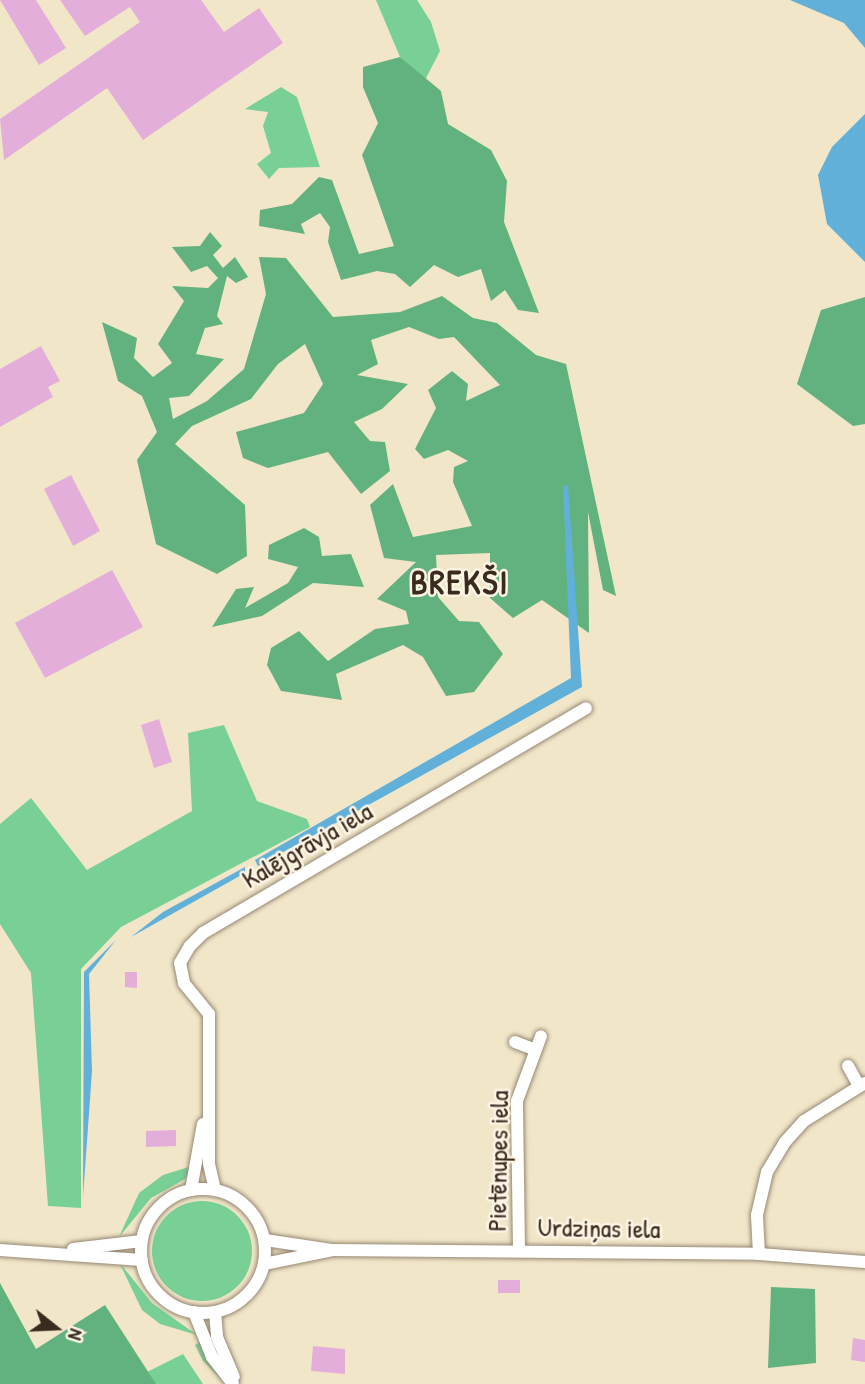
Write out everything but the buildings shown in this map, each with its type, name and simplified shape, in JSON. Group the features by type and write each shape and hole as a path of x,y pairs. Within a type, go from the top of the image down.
{"street":[{"name":"Kalējgrāvja iela","path":"215,1190 208,1093 209,1014 184,983 180,963 202,933 586,708"},
{"name":"Pietēnupes iela","path":"519,1250 517,1101 531,1048 541,1036"},
{"path":"515,1042 531,1048"},
{"path":"759,1254 757,1214 768,1172 785,1142 804,1121 862,1084 848,1066"},
{"name":"Kalējgrāvja iela","path":"191,1190 208,1093"},
{"path":"191,1190 215,1190 248,1207 265,1240 264,1264 247,1295 215,1312 194,1312 160,1295 142,1260 142,1241 162,1204 191,1190"},
{"name":"Urdziņas iela","path":"265,1240 333,1250 759,1254 865,1262"},
{"path":"0,1250 68,1250 142,1241"},
{"path":"68,1250 142,1260"},
{"name":"Urdziņas iela","path":"264,1264 333,1250"},
{"path":"194,1312 212,1357 235,1384"},
{"path":"215,1312 217,1337 235,1384"}],"green space":[{"path":"376,0 417,0 431,22 440,51 425,80 400,57"},
{"path":"400,57 441,91 448,124 491,150 507,181 504,222 539,313 518,310 505,290 491,301 481,269 458,277 434,265 410,287 395,274 377,271 341,280 328,242 330,227 320,213 301,224 305,234 259,226 260,210 292,204 319,177 332,180 359,254 394,246 362,155 378,123 363,87 363,67"},
{"path":"281,87 297,97 320,167 279,168 269,179 257,164 271,153 263,126 268,112 245,109"},
{"path":"210,232 222,246 213,255 223,268 235,257 248,277 236,283 227,276 217,316 223,324 205,328 196,354 224,359 189,396 169,398 173,419 207,401 244,369 266,294 259,257 286,258 333,317 400,312 442,296 473,318 497,323 536,355 566,364 616,596 603,590 588,512 589,633 542,600 513,618 490,598 490,553 436,555 438,597 459,621 479,622 503,654 474,692 446,696 423,657 403,645 336,674 342,700 281,691 267,665 271,648 299,631 328,661 375,629 409,624 406,611 377,599 416,562 384,558 370,505 393,484 413,537 472,526 453,482 454,467 468,461 448,450 424,459 415,449 436,408 428,390 452,371 468,384 466,401 500,385 454,337 439,339 409,327 371,340 378,364 357,375 408,384 382,409 354,422 370,441 385,442 390,471 361,494 328,452 268,468 243,458 236,432 304,413 323,384 305,344 278,364 251,399 192,426 175,444 245,505 247,556 217,574 156,544 137,460 157,432 142,396 118,381 102,322 137,338 134,358 153,377 172,363 158,344 184,301 172,286 208,288 218,278 207,266 191,272 172,247 200,246"},
{"path":"865,297 865,424 853,426 797,384 821,310"},
{"path":"304,528 319,537 322,556 351,554 364,587 313,583 262,616 212,627 236,589 254,587 245,608 288,583 298,567 268,559 269,545"},
{"path":"224,725 257,801 307,819 310,827 121,927 81,969 81,1208 48,1206 31,973 0,924 0,824 31,798 87,870 192,811 188,733"},
{"path":"192,1166 185,1179 151,1198 119,1237 139,1193 163,1175"},
{"path":"202,1201 221,1205 237,1216 248,1232 252,1251 248,1270 237,1286 221,1297 202,1301 183,1297 167,1286 156,1270 152,1251 156,1232 167,1216 183,1205"},
{"path":"119,1262 152,1303 197,1335 160,1324 142,1310"},
{"path":"0,1283 36,1349 105,1305 156,1384 0,1384"},
{"path":"771,1287 815,1289 816,1363 768,1368"},
{"path":"200,1342 226,1384 203,1361 195,1345"},
{"path":"183,1354 203,1384 154,1384 147,1372"}],"water":[{"path":"790,0 865,0 865,48 844,23"},
{"path":"865,114 865,262 827,224 818,175 832,147"},
{"path":"568,485 582,687 258,866 255,860 571,678 563,486"},
{"path":"245,867 245,873 131,937 163,912"},
{"path":"116,940 89,974 92,1071 83,1197 84,972"}],"district":[{"name":"BREKŠI","path":"460,583"}]}
